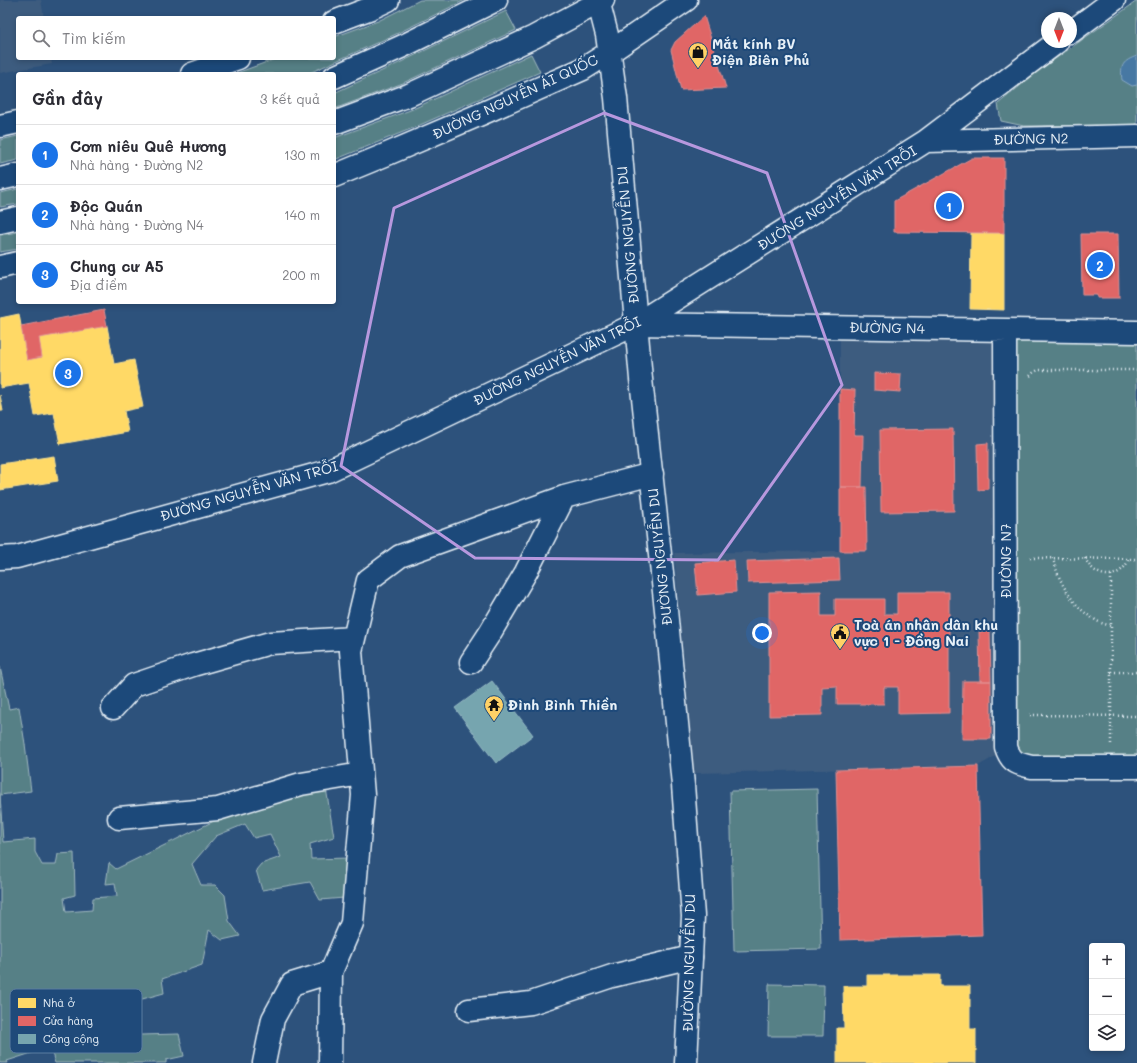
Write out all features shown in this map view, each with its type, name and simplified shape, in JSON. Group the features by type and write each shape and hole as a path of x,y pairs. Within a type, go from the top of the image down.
{"street":[{"path":"336,21 388,0"},
{"path":"336,76 403,46 496,0"},
{"name":"ĐƯỜNG NGUYỄN ÁI QUỐC","path":"336,175 385,156 583,68 610,52 686,0"},
{"path":"1077,28 1114,0"},
{"path":"336,122 409,96 534,37 600,1"},
{"name":"ĐƯỜNG NGUYỄN DU","path":"600,1 610,52 616,98 636,324 683,785 693,916 686,1063"},
{"name":"ĐƯỜNG NGUYỄN VĂN TRỖI","path":"0,558 17,557 328,470 636,324 926,141 1049,48"},
{"path":"198,72 232,60"},
{"path":"0,126 16,122"},
{"name":"ĐƯỜNG N2","path":"926,141 1137,136"},
{"path":"0,179 16,175"},
{"path":"0,222 16,218"},
{"path":"0,267 16,263"},
{"name":"ĐƯỜNG N4","path":"636,324 1137,332"},
{"name":"ĐƯỜNG N7","path":"1005,330 1007,752 1009,756 1018,764 1032,767 1137,767"},
{"path":"330,1063 331,972 352,923 363,795 351,650 368,580 400,556 564,497 652,474"},
{"path":"471,662 526,572 564,497"},
{"path":"113,708 134,685 193,665 270,643 354,638"},
{"path":"119,818 218,809 301,784 361,774"},
{"path":"469,1010 531,1003 612,976 691,957"},
{"path":"264,1063 273,1020 292,984 331,972"}],"path":[{"path":"1029,377 1038,370 1137,370"},
{"path":"1026,558 1137,559"},
{"path":"1053,558 1056,571 1062,583 1078,606 1092,619 1112,626"},
{"path":"1085,558 1092,570 1098,573 1112,575 1123,569 1129,559"},
{"path":"1111,747 1112,575"},
{"path":"1112,672 1137,672"},
{"path":"1026,715 1137,716"}],"highlighted area":[{"path":"604,113 767,173 842,385 718,560 475,558 341,466 394,208"}],"shaded area":[{"path":"0,0 41,0 44,16 16,16 16,60 51,60 52,64 0,73"},
{"path":"1137,56 1137,85 1132,86 1122,80 1122,67 1128,60"},
{"name":"Toà án nhân dân khu vực 1 - Đồng Nai","path":"840,336 996,338 999,754 978,766 694,773 674,553 840,551"}],"green space":[{"path":"420,0 465,0 394,35 311,72 240,72 272,60 336,60 336,36 378,21"},
{"path":"1137,1 1137,125 1024,126 1001,121 998,104 1038,71 1071,48 1077,48 1077,43"},
{"path":"506,11 516,30 403,83 336,108 336,92"},
{"path":"531,54 540,72 413,128 336,159 336,137 413,109"},
{"path":"16,136 16,160 0,164 0,140"},
{"path":"16,189 16,204 0,207 0,193"},
{"path":"16,232 16,249 0,252 0,235"},
{"path":"1015,339 1137,340 1137,758 1024,757 1014,746"},
{"path":"0,667 9,709 19,707 31,791 0,795"},
{"path":"326,788 334,837 310,844 311,859 349,858 344,898 320,900 310,882 262,890 256,870 261,864 281,857 270,834 254,838 245,824 216,836 192,864 201,885 215,885 225,895 229,921 240,936 222,940 209,930 202,965 162,979 164,993 142,999 142,989 10,989 10,1053 32,1053 7,1061 8,1063 0,1063 0,795 3,842 35,839 35,852 42,865 56,865 58,854 74,853 75,895 64,898 66,912 92,910 93,898 117,896 115,883 106,884 109,863 116,869 222,817"},
{"path":"817,789 821,949 734,951 730,791"},
{"path":"769,984 824,985 823,1036 768,1036"},
{"path":"179,1034 184,1056 166,1060 166,1063 55,1063 52,1053 142,1053 142,1035"}],"building: Nhà ở":[{"path":"971,233 1004,233 1004,310 970,309"},
{"path":"19,314 27,360 42,357 39,338 107,326 114,364 134,360 143,407 124,411 128,432 60,444 54,413 35,416 29,383 0,388 0,318"},
{"path":"0,395 3,411 0,411"},
{"path":"54,456 58,481 0,490 0,464"},
{"path":"867,975 940,975 940,986 970,986 970,1029 976,1029 976,1063 837,1063 837,1028 844,1028 843,986 867,986"}],"building: Cửa hàng":[{"name":"Mắt kính BV Điện Biên Phủ","path":"704,16 726,88 681,90 671,50 675,42"},
{"path":"972,158 1004,158 1004,233 894,232 894,201"},
{"path":"1081,234 1118,234 1119,298 1097,298 1097,295 1082,295"},
{"path":"104,310 107,326 39,338 42,357 27,360 21,326"},
{"path":"874,373 901,374 900,392 874,390"},
{"path":"840,389 855,390 854,435 863,435 862,487 840,487"},
{"path":"953,429 954,511 881,512 880,430"},
{"path":"988,443 988,489 978,490 977,444"},
{"path":"840,487 866,487 867,551 840,551"},
{"path":"839,558 840,580 748,583 747,561"},
{"path":"734,560 736,592 698,595 695,563"},
{"path":"821,591 821,616 835,616 835,599 884,599 884,614 897,614 897,592 949,592 949,713 898,714 898,687 884,687 884,704 837,704 837,686 822,687 822,715 769,716 769,592"},
{"path":"990,631 991,681 980,681 979,632"},
{"path":"963,681 991,681 991,739 962,739"},
{"path":"978,766 982,935 840,940 836,770"}],"building: Công cộng":[{"name":"Đình Bình Thiền","path":"492,681 533,735 496,763 455,708"}],"place":[{"name":"Mắt kính BV Điện Biên Phủ","path":"698,69"},
{"name":"Cơm niêu Quê Hương","path":"949,206"},
{"name":"Độc Quán","path":"1100,265"},
{"name":"Chung cư A5","path":"68,373"},
{"name":"Toà án nhân dân khu vực 1 - Đồng Nai","path":"840,650"},
{"name":"Đình Bình Thiền","path":"494,722"}]}
